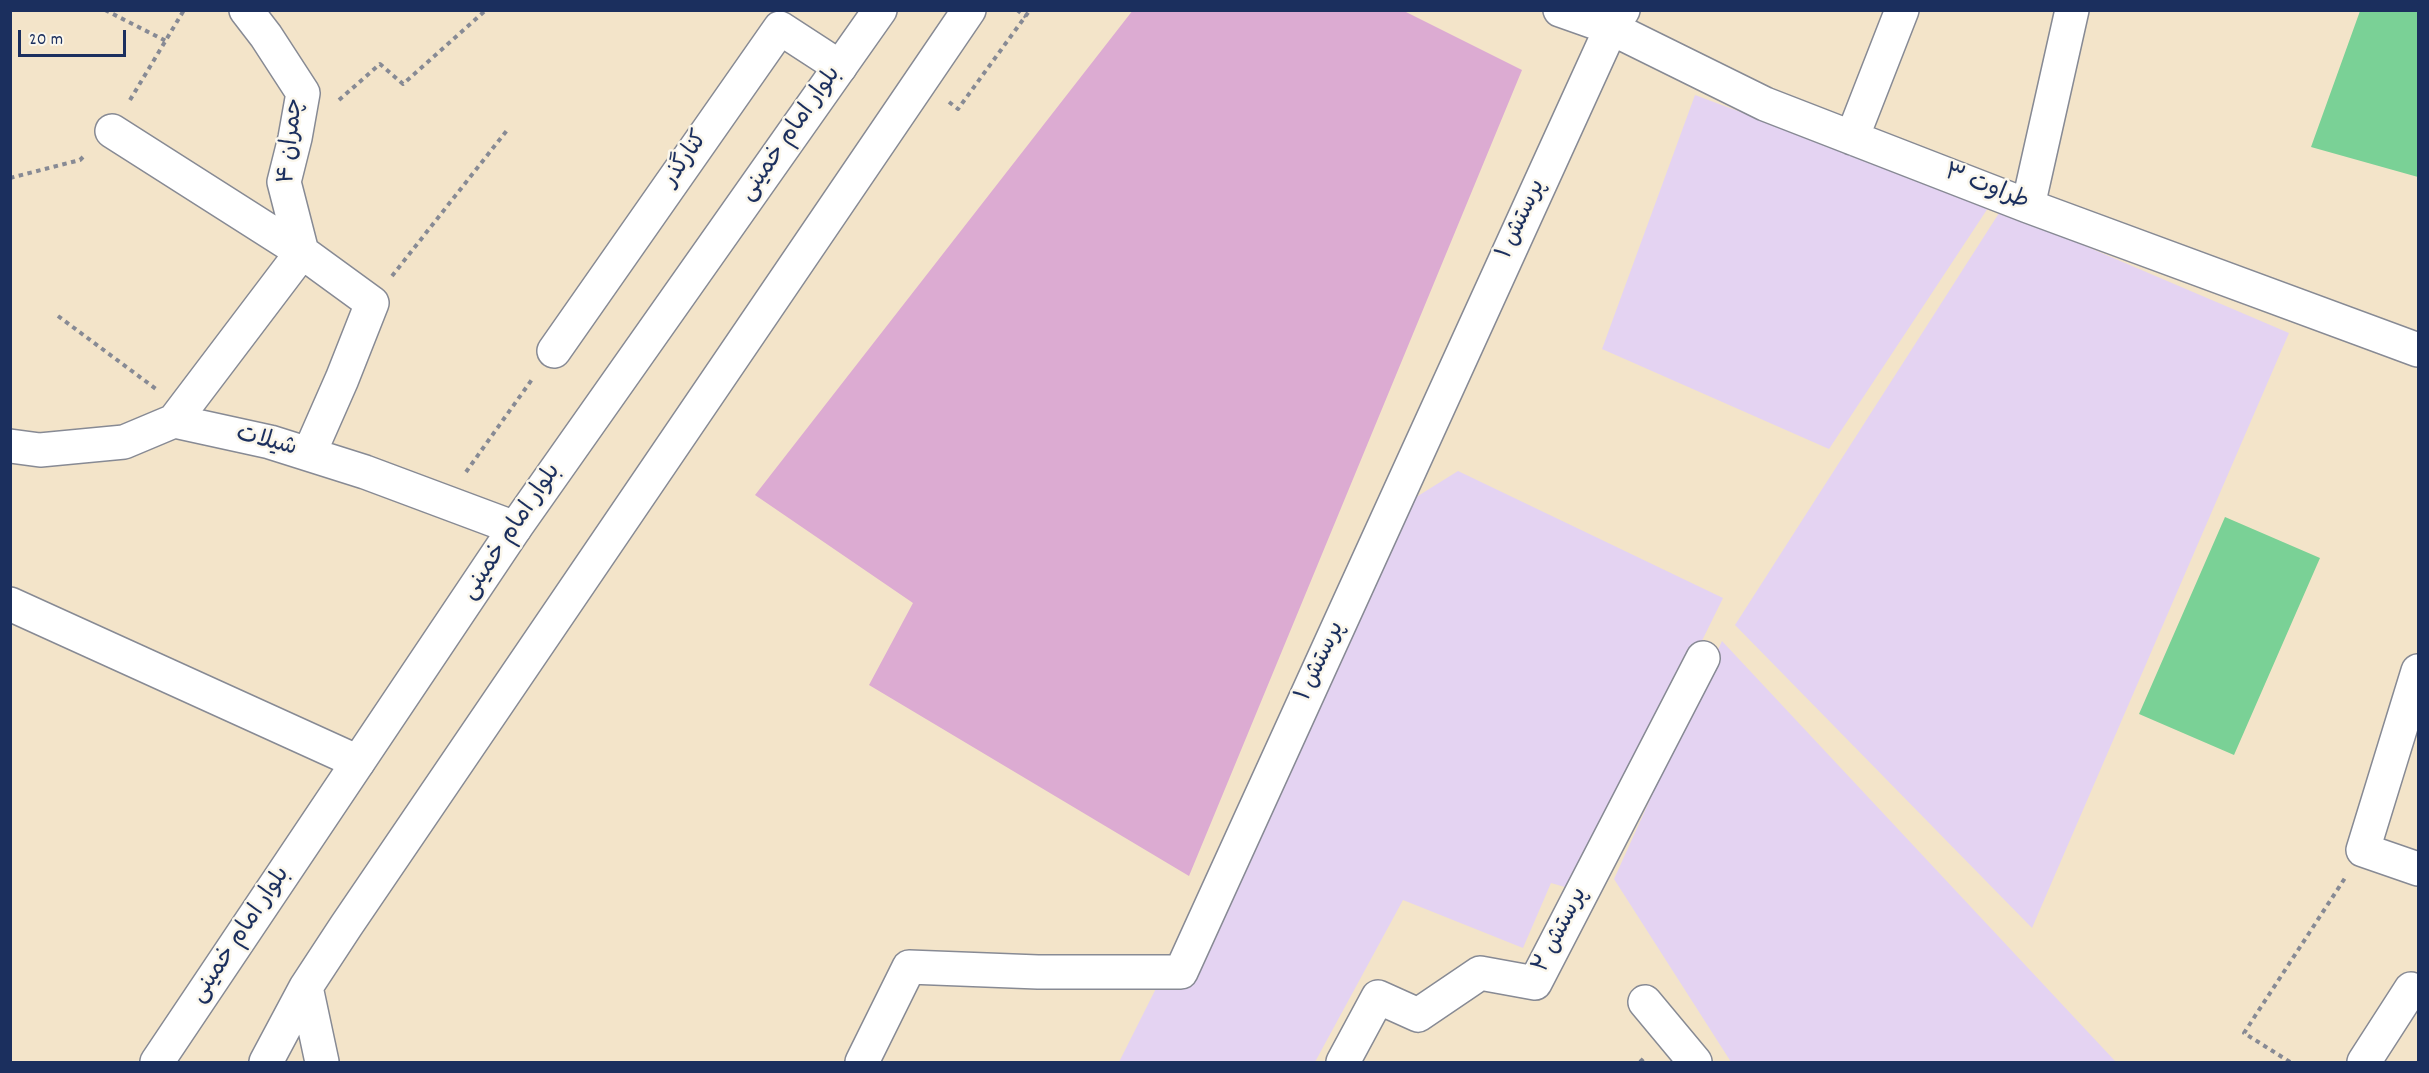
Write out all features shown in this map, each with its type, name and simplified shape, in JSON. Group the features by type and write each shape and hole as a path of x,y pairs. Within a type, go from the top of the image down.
{"street":[{"name":"چمران ۴","path":"246,10 303,93 284,182 302,252"},
{"name":"بلوار امام خمینی","path":"157,1062 515,528 880,10"},
{"path":"266,1062 306,987 969,10"},
{"name":"طراوت ۳","path":"1560,10 1617,19 1765,104 2028,206 2418,351"},
{"path":"1852,138 1902,10"},
{"path":"2028,206 2072,10"},
{"name":"پرستش ۱","path":"862,1062 909,967 1038,972 1180,972 1617,19"},
{"name":"کنارگذر","path":"554,351 780,28 840,67"},
{"path":"112,131 302,252 372,303 309,454"},
{"path":"10,446 40,450 124,442 178,415 302,252"},
{"name":"شیلات","path":"178,415 365,472 515,528"},
{"path":"10,604 358,762"},
{"name":"پرستش ۲","path":"1343,1062 1378,997 1418,1015 1480,973 1536,983 1703,658"},
{"path":"2418,671 2363,850 2418,869"},
{"path":"2364,1062 2416,986"},
{"path":"306,987 322,1062"},
{"path":"1645,1002 1695,1062"}],"path":[{"path":"105,10 165,41"},
{"path":"10,178 80,160 112,131 184,10"},
{"path":"338,101 380,64 403,84 486,10"},
{"path":"1017,10 1026,16"},
{"path":"958,110 1030,10"},
{"path":"372,303 508,129"},
{"path":"57,316 178,415"},
{"path":"444,501 554,351"},
{"path":"2290,1062 2244,1033 2363,850"}],"shaded area":[{"path":"1695,95 1990,205 1829,449 1602,349"},
{"path":"2001,210 2289,333 2032,928 1735,625"},
{"path":"1458,471 1723,598 1579,891 1551,883 1523,948 1403,900 1315,1062 1119,1062 1397,509"},
{"path":"1722,641 2116,1062 1731,1062 1614,879"}],"green space":[{"path":"2360,11 2418,11 2418,177 2311,147"},
{"path":"2225,517 2320,558 2234,755 2139,714"}],"building":[{"path":"1133,10 1402,10 1522,70 1189,876 869,685 913,603 755,495"}]}
